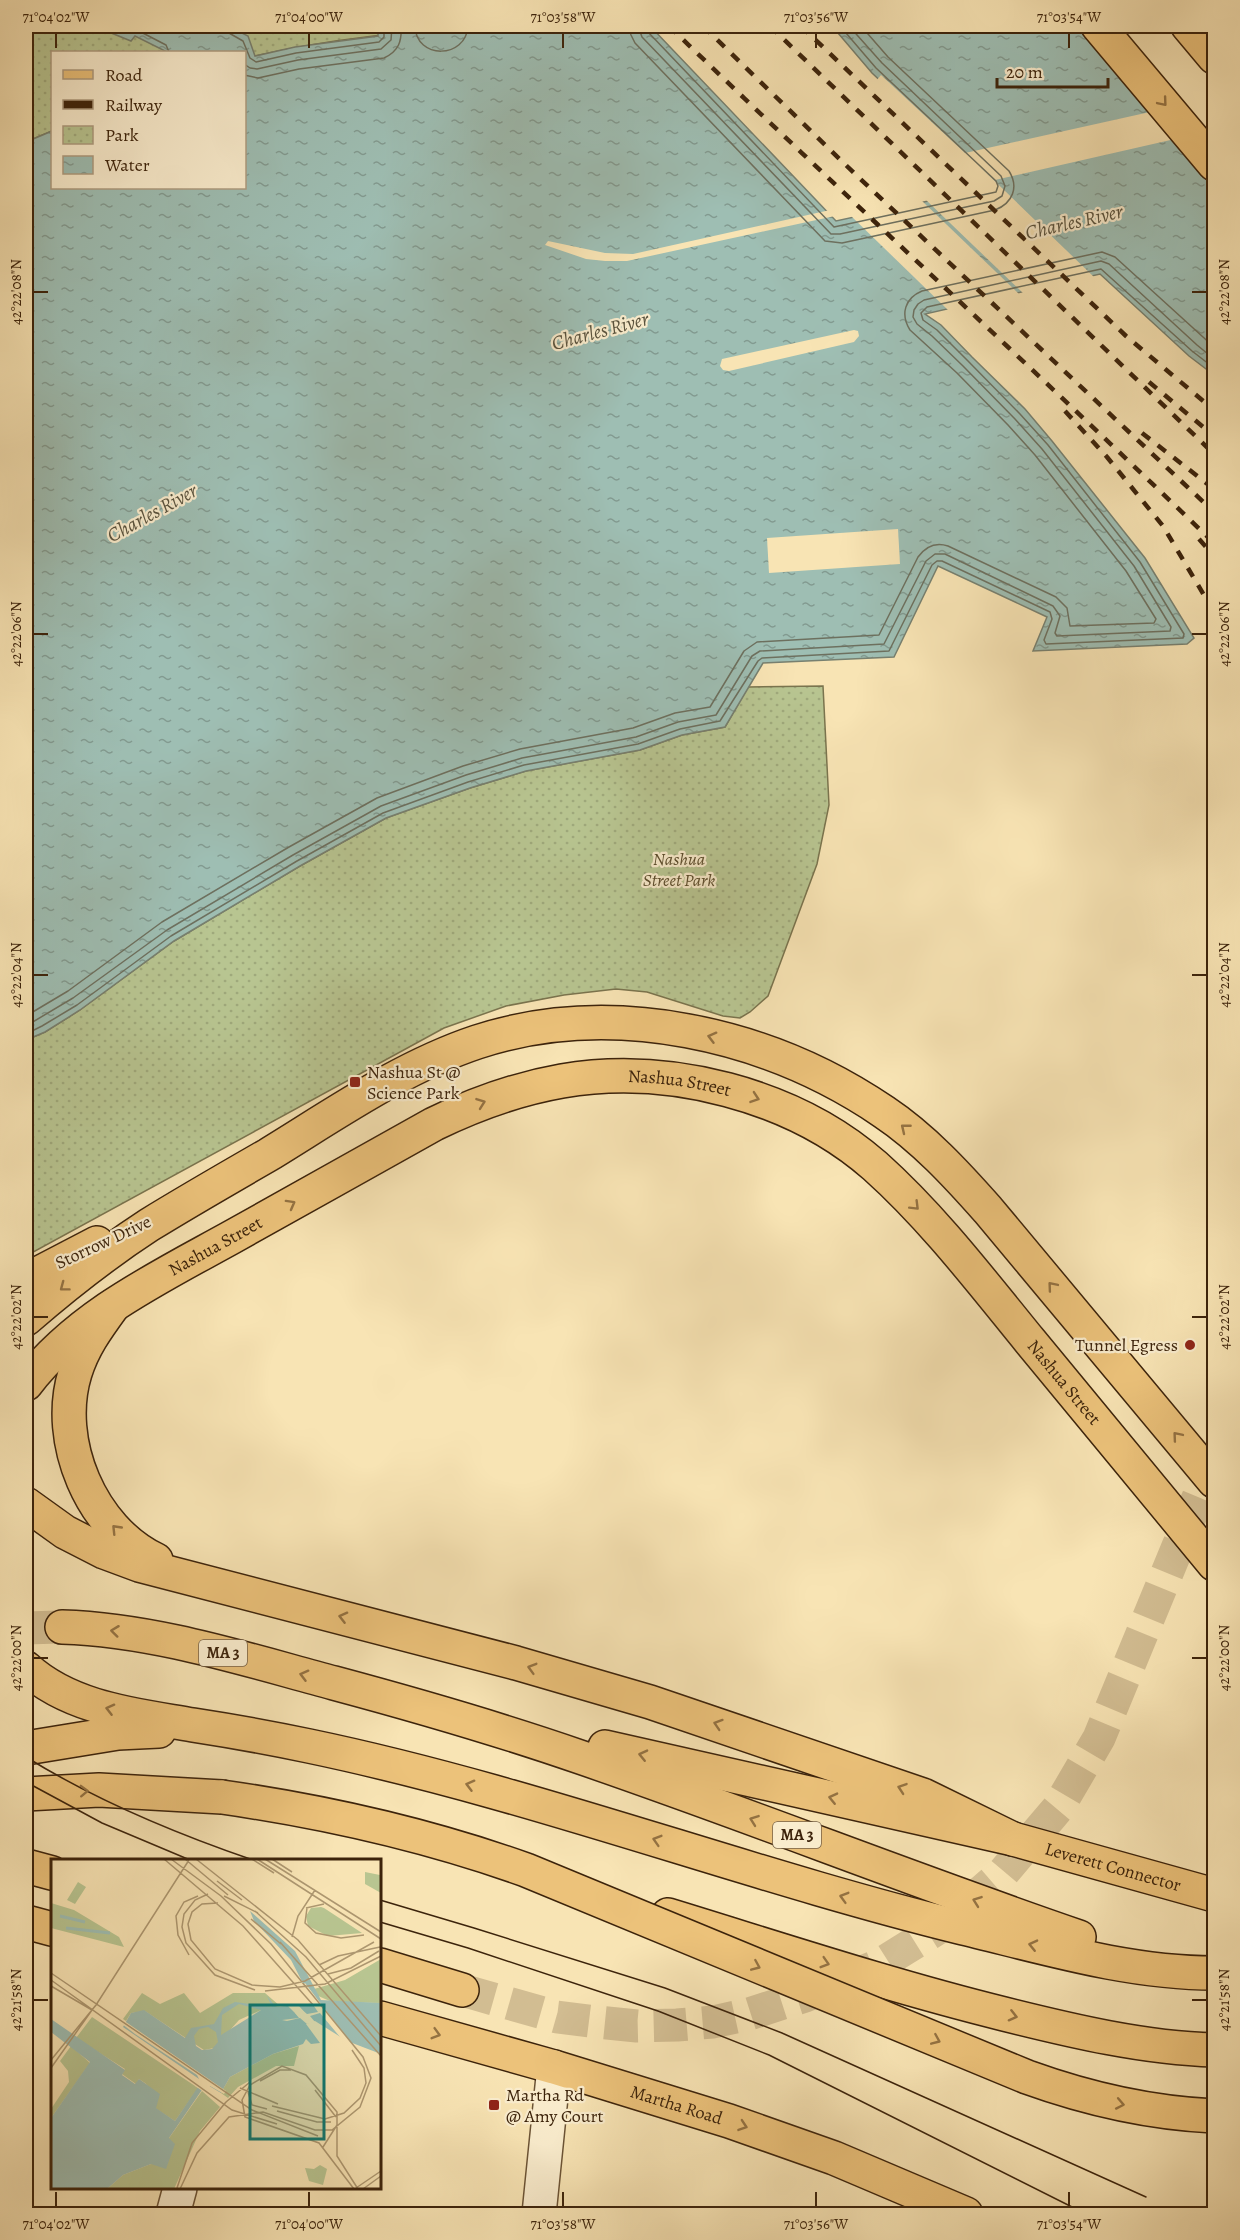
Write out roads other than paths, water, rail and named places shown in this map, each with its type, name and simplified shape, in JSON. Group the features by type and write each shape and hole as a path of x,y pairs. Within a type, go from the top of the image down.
{"main road":[{"path":"1098,26 1215,164"},
{"path":"1188,26 1215,57"},
{"path":"26,1319 46,1301 148,1226 373,1091 420,1067 476,1043 548,1026 587,1022 658,1026 725,1040 771,1054 837,1083 886,1113 950,1168 988,1210 1215,1481"},
{"name":"Nashua Street","path":"26,1384 61,1346 142,1287 434,1124 469,1107 500,1096 563,1081 628,1076 690,1082 724,1088 760,1100 818,1127 874,1165 939,1230 1215,1564"},
{"name":"Storrow Drive","path":"26,1280 107,1238 182,1206"},
{"path":"113,1306 87,1340 74,1375 69,1412 75,1454 95,1503 122,1535 150,1557 201,1581"},
{"path":"26,1503 65,1532 104,1552 139,1565 505,1660 650,1702 923,1795 1013,1839"},
{"name":"MA 3","path":"62,1628 114,1630 184,1643 497,1730 611,1767 1082,1938 1144,1956 1215,1968"},
{"path":"26,1668 51,1687 74,1698 102,1707 313,1747 420,1771 539,1804 807,1886 1030,1944 1121,1965 1157,1970 1215,1973"},
{"path":"381,1696 1013,1839"},
{"path":"26,1748 118,1733 229,1731"},
{"path":"26,1794 99,1790 232,1801 337,1816 416,1834 526,1870 1002,2068 1053,2086 1124,2105 1170,2113 1215,2116"},
{"path":"232,1801 358,1825 443,1847 906,1988 991,2011 1106,2037 1215,2050"},
{"name":"Leverett Connector","path":"1013,1839 1215,1896"},
{"path":"26,1866 51,1873"},
{"path":"26,1922 51,1929"},
{"path":"381,1965 462,1990"},
{"name":"Martha Road","path":"381,2018 554,2067 796,2144 966,2214"}],"street":[{"path":"538,2214 554,2067"},
{"path":"173,2214 179,2189"}],"water":[{"name":"Charles River","path":"94,26 228,26 248,36 255,56 295,47 378,36 378,26 437,26 438,29 490,26 650,26 836,221 993,187 872,73 832,26 1214,26 1214,375 1189,356 1100,274 925,314 941,325 1025,409 1052,441 1145,558 1194,638 1187,644 1033,651 1047,617 938,566 894,657 763,663 725,727 682,735 640,750 526,771 386,818 174,941 80,1010 45,1032 26,1040 26,142 51,131 51,189 246,189 246,51 165,51 135,36 131,41"}],"tunnel":[{"path":"462,1990 557,2017 637,2026 713,2022 749,2014 805,1996 879,1965 943,1925 1003,1873 1058,1808 1099,1738 1214,1459"},
{"path":"26,1628 62,1627"}],"tram line":[{"path":"26,1757 80,1788 136,1815 250,1859"},
{"path":"26,1782 102,1823 188,1859"},
{"path":"381,1900 665,1988 782,2033 1146,2197"},
{"path":"381,1922 468,1948 658,2011 769,2055 1086,2214"}],"railway":[{"path":"669,26 1214,543"},
{"path":"703,26 854,173 1214,512"},
{"path":"770,26 1214,454"},
{"path":"801,26 1126,336 1214,410"},
{"path":"1149,382 1214,436"},
{"path":"1065,411 1107,457 1163,526 1214,612"},
{"path":"1142,433 1214,489"},
{"path":"1199,539 1214,556"}],"place":[{"name":"Nashua St @ Science Park","path":"355,1082"},
{"name":"Tunnel Egress","path":"1190,1345"},
{"name":"Martha Rd @ Amy Court","path":"494,2105"}],"park label":[{"name":"Nashua Street Park","path":"679,869"}]}
